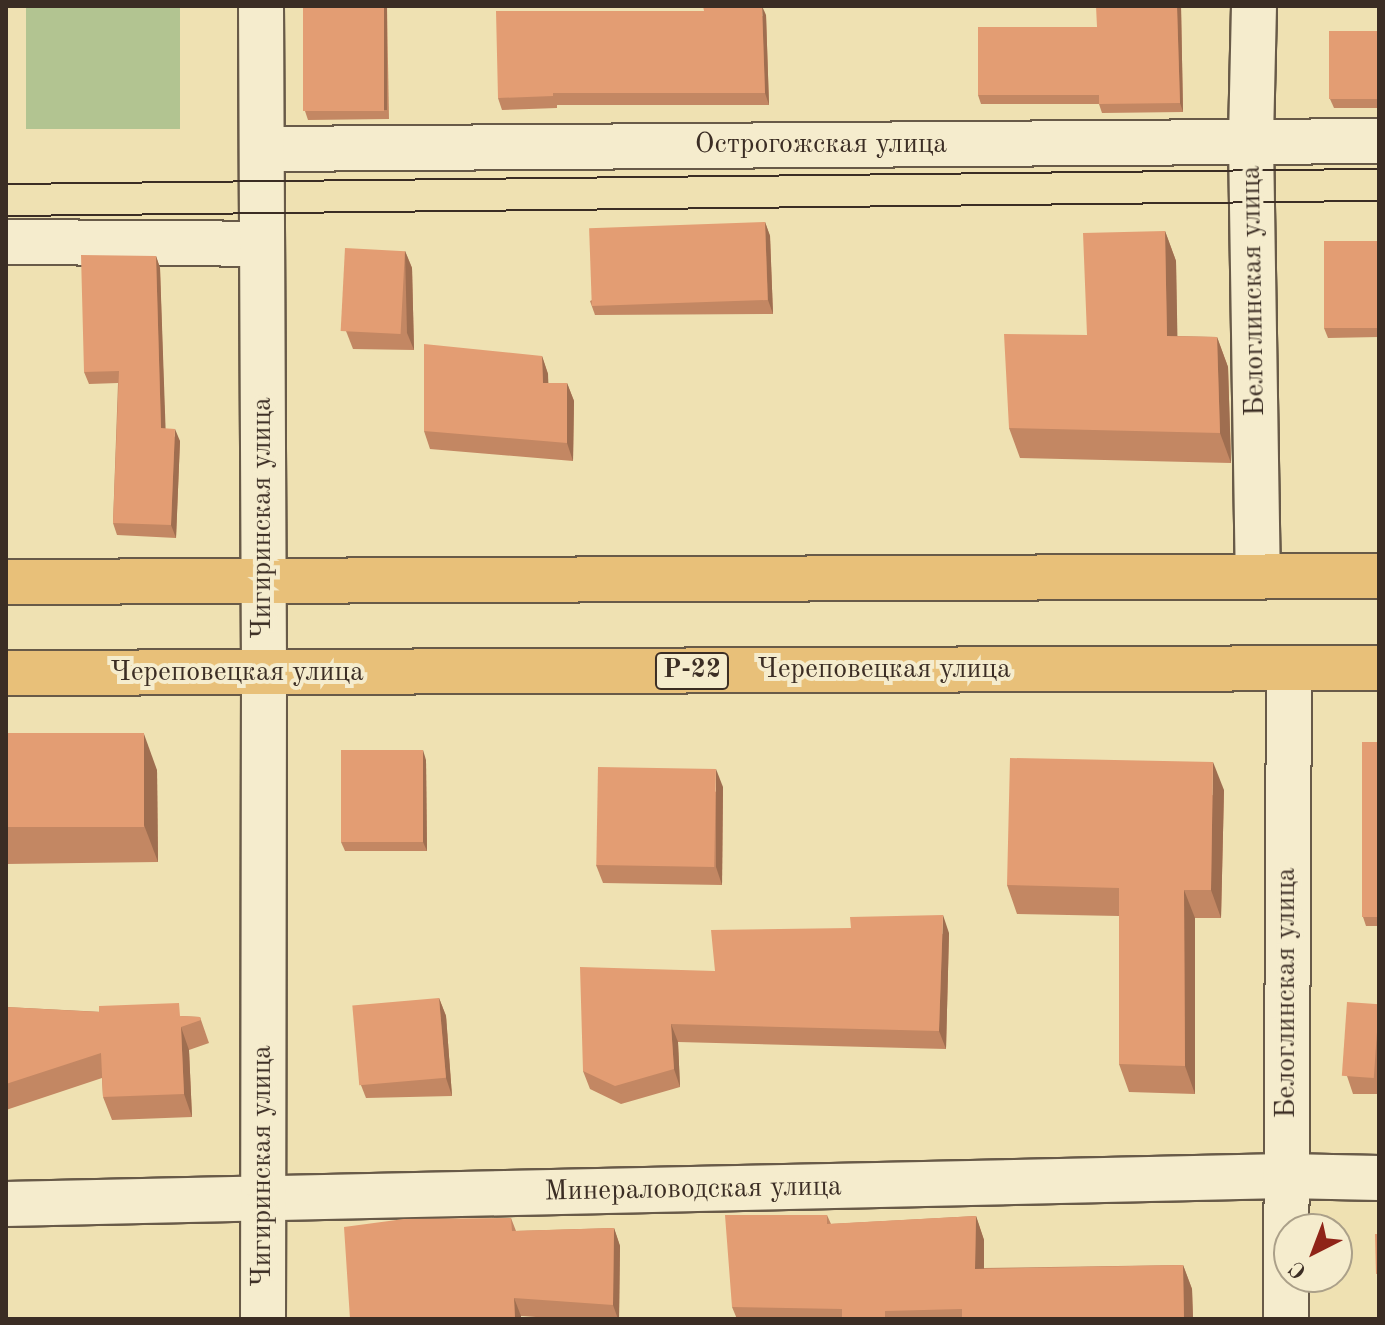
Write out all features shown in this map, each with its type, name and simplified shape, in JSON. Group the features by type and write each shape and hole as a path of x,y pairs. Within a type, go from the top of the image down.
{"highway":[{"path":"6,582 1379,576"},
{"name":"Череповецкая улица","path":"6,673 1379,668"}],"street":[{"name":"Чигиринская улица","path":"261,6 264,149 263,1319"},
{"name":"Белоглинская улица","path":"1254,6 1251,142 1258,576"},
{"name":"Острогожская улица","path":"264,149 1379,141"},
{"path":"6,242 262,244"},
{"name":"Белоглинская улица","path":"1286,1319 1289,668"},
{"name":"Минераловодская улица","path":"6,1204 1285,1176 1379,1178"}],"green space":[{"path":"26,6 180,6 180,129 26,129"}],"building":[{"path":"303,6 384,6 384,111 303,111"},
{"path":"703,6 762,6 765,93 553,93 553,96 498,98 496,11 704,11"},
{"path":"1096,6 1177,6 1180,103 1099,104 1099,95 978,95 978,27 1097,27"},
{"path":"1329,31 1379,31 1379,99 1329,99"},
{"path":"765,222 768,300 592,306 589,228"},
{"path":"1165,231 1167,336 1217,337 1220,433 1009,428 1004,334 1087,335 1083,233"},
{"path":"1324,241 1379,241 1379,328 1324,328"},
{"path":"345,248 405,251 401,334 341,331"},
{"path":"81,255 156,256 161,428 175,429 171,525 113,523 119,371 84,372"},
{"path":"424,344 542,356 543,383 567,383 567,443 424,431"},
{"path":"6,733 144,733 144,827 6,827"},
{"path":"1362,742 1379,742 1379,917 1362,917"},
{"path":"341,750 423,750 423,842 341,842"},
{"path":"1010,758 1213,762 1211,890 1184,890 1185,1066 1119,1064 1119,888 1007,885"},
{"path":"598,767 716,769 714,867 596,865"},
{"path":"943,915 939,1031 671,1024 674,1069 615,1086 583,1071 580,967 715,971 711,930 851,928 850,917"},
{"path":"439,998 446,1078 359,1085 352,1006"},
{"path":"1347,1002 1379,1004 1374,1078 1342,1076"},
{"path":"179,1003 180,1016 200,1017 201,1020 181,1027 184,1094 103,1097 101,1053 6,1084 6,1007 99,1012 99,1006"},
{"path":"725,1215 827,1215 827,1224 976,1216 975,1269 1183,1265 1184,1319 962,1319 962,1309 885,1311 885,1319 842,1319 842,1309 732,1307"},
{"path":"511,1218 512,1231 614,1228 613,1305 514,1298 515,1319 350,1319 344,1227 404,1219"},
{"path":"1375,1234 1379,1234 1379,1274 1376,1274"}],"tram line":[{"path":"6,184 1379,169"},
{"path":"6,216 1379,201"}]}
